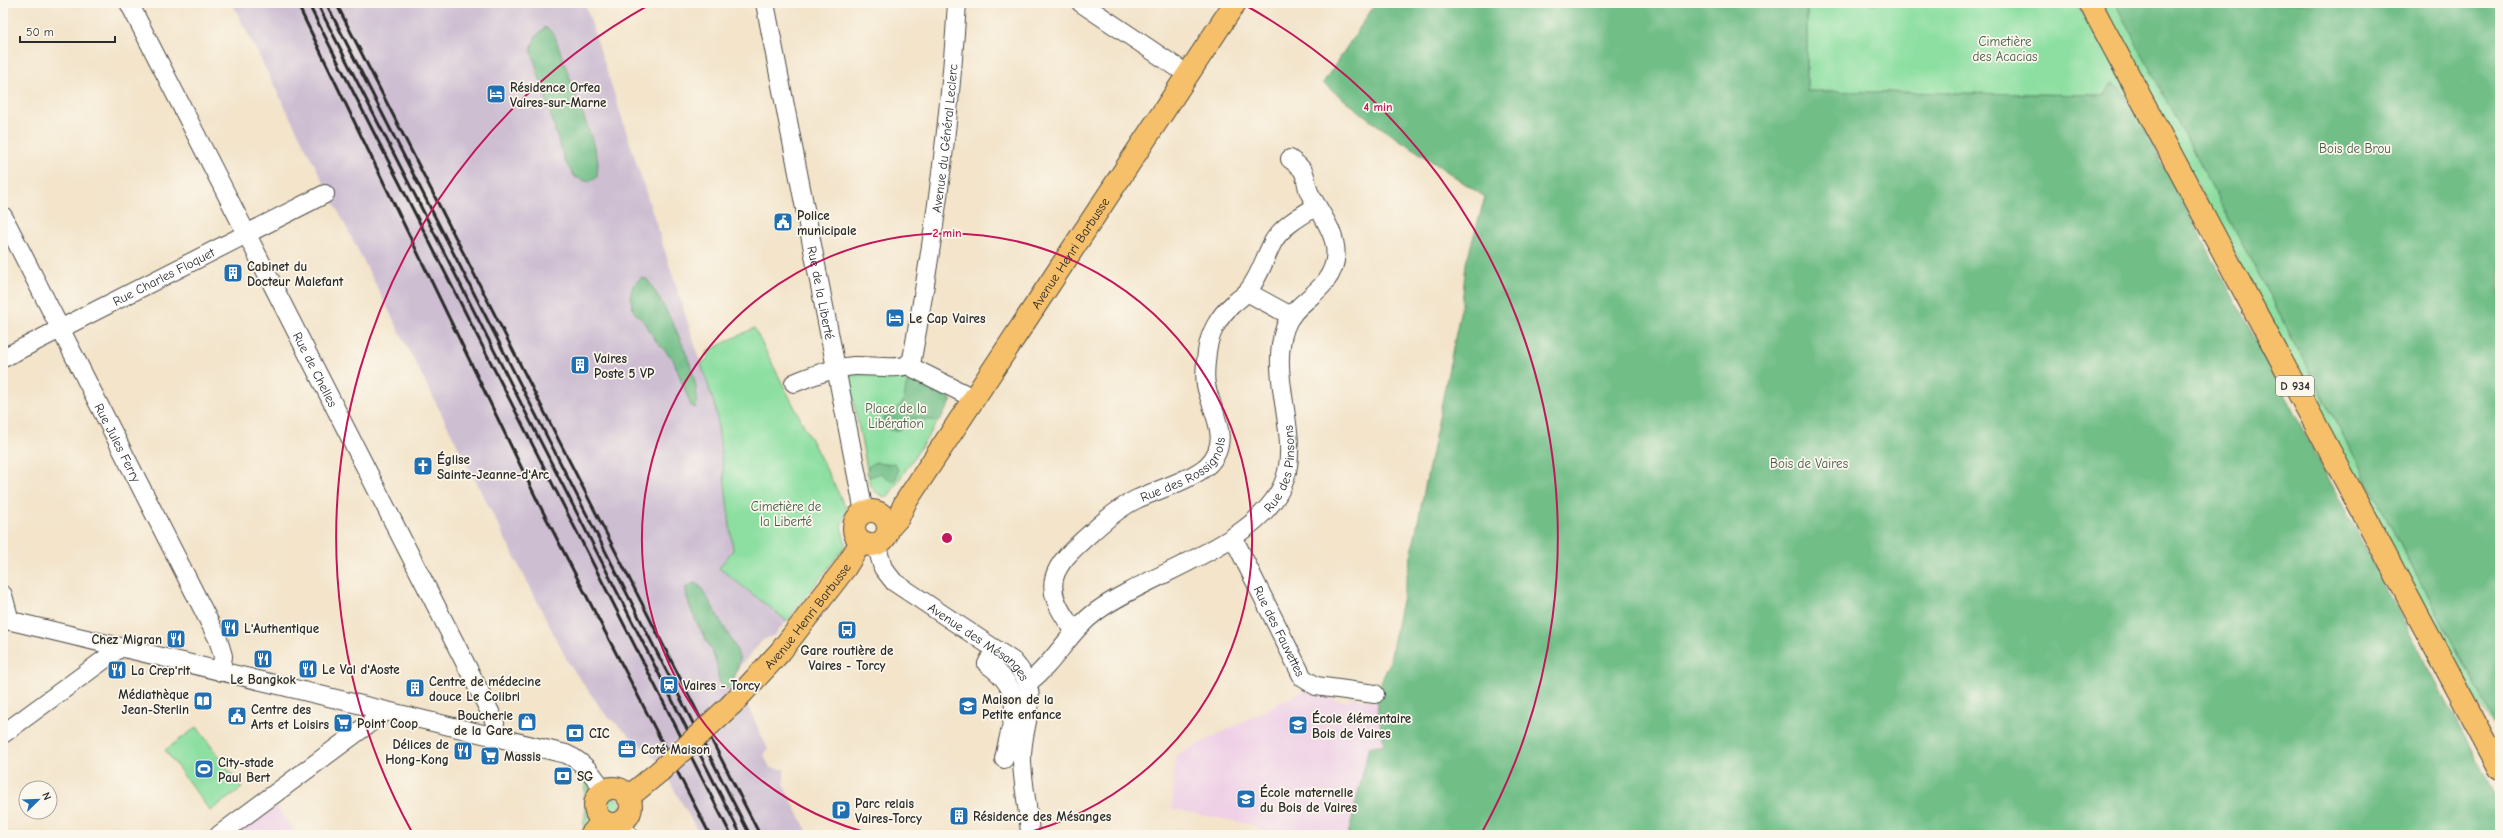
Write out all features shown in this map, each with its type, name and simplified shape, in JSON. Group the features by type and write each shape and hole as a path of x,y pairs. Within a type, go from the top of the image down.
{"main road":[{"name":"Avenue Henri Barbusse","path":"627,796 637,790 660,771 732,704 780,652 874,528 905,503 1235,3"},
{"name":"D 934","path":"2090,3 2500,769"},
{"path":"617,788 627,796 630,809 611,828 595,807 597,796 603,790 617,788"}],"street":[{"name":"Rue de Chelles","path":"129,3 486,702 495,722 493,737"},
{"name":"Rue de la Liberté","path":"765,3 837,369 874,528"},
{"name":"Avenue du Général Leclerc","path":"906,365 912,359 938,210 947,136 956,3"},
{"path":"1081,3 1187,74"},
{"name":"Rue des Pinsons","path":"1028,683 1043,672 1074,630 1118,597 1233,537 1265,511 1277,495 1285,478 1288,460 1288,444 1279,357 1284,328 1290,316 1325,282 1333,262 1335,248 1333,235 1328,222 1308,191 1303,170 1290,159"},
{"name":"Rue Charles Floquet","path":"3,358 324,194"},
{"name":"Rue des Rossignols","path":"1074,630 1059,611 1055,599 1055,575 1065,556 1112,514 1135,500 1208,465 1216,454 1220,432 1206,384 1207,351 1214,328 1221,317 1247,292 1257,279 1274,241 1287,227 1317,206"},
{"name":"Rue Jules Ferry","path":"3,216 218,638 223,656 221,672"},
{"path":"1247,292 1290,316"},
{"path":"794,383 837,369 866,365 899,367 906,365 973,398"},
{"name":"Avenue des Mésanges","path":"874,528 883,568 894,582 991,657 1008,681 1015,700 1004,759"},
{"name":"Rue des Fauvettes","path":"1233,537 1303,678 1316,686 1375,694"},
{"path":"3,595 7,620 576,758 594,775 603,790"},
{"path":"3,734 120,648"},
{"name":"Avenue des Mésanges","path":"991,657 1013,661 1028,683 1031,704 1022,760 1030,835"},
{"path":"219,835 386,712"}],"shaded area":[{"path":"232,3 585,3 716,410 733,550 719,568 787,621 775,635 763,640 740,666 729,693 748,707 768,749 764,755 770,768 784,769 784,786 809,835 700,835 658,761 605,714 568,662"},
{"path":"1305,690 1332,696 1332,699 1349,702 1350,697 1377,702 1384,744 1369,747 1348,835 1278,835 1258,831 1258,826 1172,809 1175,756"},
{"path":"275,805 297,835 235,835"}],"green space":[{"name":"Bois de Vaires","path":"1376,3 1807,3 1807,91 2102,95 2106,94 2110,86 2113,84 2121,89 2147,134 2500,804 2500,835 1348,835 1369,747 1384,744 1375,694 1389,665 1462,303 1466,263 1485,197 1373,122 1323,83"},
{"name":"Cimetière des Acacias","path":"1807,3 2075,3 2098,35 2133,99 2147,134 2121,89 2110,86 2106,94 2102,95 1807,91"},
{"path":"2100,3 2115,3 2500,733 2465,685"},
{"name":"Bois de Brou","path":"2115,3 2500,3 2500,732"},
{"path":"545,27 554,34 591,137 598,161 597,177 588,182 575,177 565,162 531,50 536,36"},
{"path":"641,278 647,279 655,291 673,323 689,360 697,395 696,408 691,406 673,359 655,340 646,324 634,312 630,297 633,285"},
{"name":"Cimetière de la Liberté","path":"754,328 847,510 841,526 846,545 787,621 719,568 733,550 716,410 701,363 708,359 706,352"},
{"name":"Place de la Libération","path":"882,374 926,384 951,399 951,402 887,498 875,492 870,484 849,378 851,375"},
{"path":"911,379 926,384 949,396 951,402 939,421 914,418 899,430 890,430 883,425 884,418 903,403 907,382"},
{"path":"875,462 883,464 895,463 898,470 896,479 892,482 881,473 870,477 867,473 868,467"},
{"path":"695,583 701,587 736,648 740,660 731,688 724,688 721,685 716,662 693,615 687,596 686,587"},
{"name":"City-stade Paul Bert","path":"197,727 242,788 210,811 165,750"},
{"path":"586,780 590,786 589,825 583,829 586,808 584,781"},
{"path":"613,798 620,803 621,806 616,813 613,814 606,809 605,806 610,799"}],"railway":[{"path":"297,3 539,504 710,835"},
{"path":"308,3 731,835"},
{"path":"317,3 741,835"},
{"path":"326,3 750,835"},
{"path":"336,3 760,835"}],"place":[{"name":"Résidence Orfea Vaires-sur-Marne","path":"496,94"},
{"name":"Police municipale","path":"783,222"},
{"name":"Cabinet du Docteur Malefant","path":"233,273"},
{"name":"Le Cap Vaires","path":"895,318"},
{"name":"Vaires Poste 5 VP","path":"580,365"},
{"name":"Église Sainte-Jeanne-d'Arc","path":"423,466"},
{"name":"L'Authentique","path":"230,628"},
{"name":"Gare routière de Vaires - Torcy","path":"847,630"},
{"name":"Chez Migran","path":"176,639"},
{"name":"Le Bangkok","path":"263,659"},
{"name":"Le Val d'Aoste","path":"308,669"},
{"name":"La Crep'rit","path":"117,670"},
{"name":"Vaires - Torcy","path":"669,685"},
{"name":"Centre de médecine douce Le Colibri","path":"415,688"},
{"name":"Médiathèque Jean-Sterlin","path":"203,701"},
{"name":"Maison de la Petite enfance","path":"968,706"},
{"name":"Centre des Arts et Loisirs","path":"237,716"},
{"name":"Boucherie de la Gare","path":"527,722"},
{"name":"Point Coop","path":"343,723"},
{"name":"École élémentaire Bois de Vaires","path":"1298,725"},
{"name":"CIC","path":"575,733"},
{"name":"Coté Maison","path":"627,749"},
{"name":"Délices de Hong-Kong","path":"463,751"},
{"name":"Massis","path":"490,756"},
{"name":"City-stade Paul Bert","path":"204,769"},
{"name":"SG","path":"563,776"},
{"name":"École maternelle du Bois de Vaires","path":"1246,799"},
{"name":"Parc relais Vaires-Torcy","path":"841,810"},
{"name":"Résidence des Mésanges","path":"959,816"}]}
